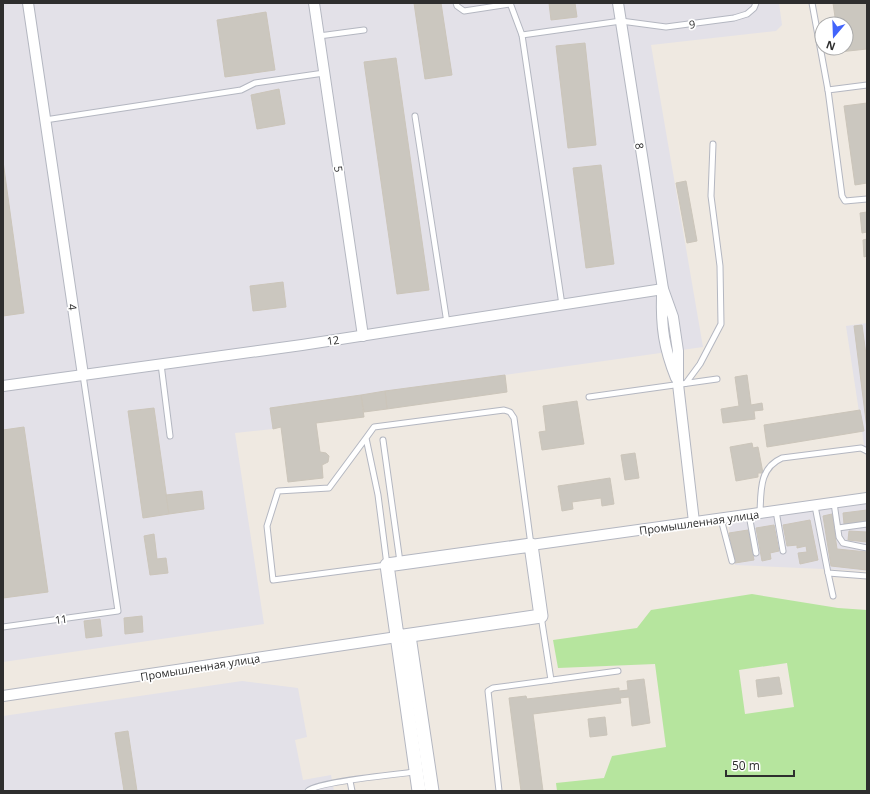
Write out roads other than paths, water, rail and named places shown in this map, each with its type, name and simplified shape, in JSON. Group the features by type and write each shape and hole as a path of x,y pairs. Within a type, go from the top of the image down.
{"street":[{"name":"4","path":"28,3 83,375"},
{"name":"5","path":"314,3 363,336"},
{"name":"8","path":"618,3 663,289 673,317 678,351 694,522"},
{"name":"12","path":"3,386 363,336 663,289"},
{"name":"Промышленная улица","path":"394,564 867,498"},
{"path":"531,545 541,616"},
{"path":"394,564 422,771 419,791"},
{"name":"Промышленная улица","path":"3,696 541,616"},
{"path":"422,771 432,791"}],"lane":[{"path":"456,3 457,6 464,11 510,4 522,35 562,305"},
{"name":"9","path":"522,35 621,22 666,27 734,18 747,14 754,8 756,3"},
{"path":"812,3 828,90 842,196 845,201 867,199"},
{"path":"319,36 364,30"},
{"path":"45,120 241,90 255,83 324,73"},
{"path":"828,90 867,85"},
{"path":"415,116 446,323"},
{"path":"682,383 708,352 721,324 720,266 711,196 713,144"},
{"path":"161,364 170,436"},
{"name":"4","path":"83,375 118,611"},
{"path":"589,397 717,379"},
{"path":"394,564 273,580 267,526 278,491 329,488 374,427 504,410 510,412 514,418 531,545"},
{"path":"366,438 394,564"},
{"path":"383,440 394,564"},
{"path":"760,513 761,487 766,470 772,462 782,458 861,448 867,451"},
{"path":"834,503 839,537 842,543 867,548"},
{"path":"815,506 833,596"},
{"path":"776,511 783,551"},
{"path":"749,515 756,553"},
{"path":"721,518 732,561"},
{"path":"838,528 867,524"},
{"path":"828,573 867,576"},
{"name":"11","path":"3,627 118,611"},
{"path":"541,616 551,680"},
{"path":"499,791 488,691 493,688 618,671"},
{"path":"308,791 311,788 350,781 422,771"},
{"path":"350,781 352,791"}]}
